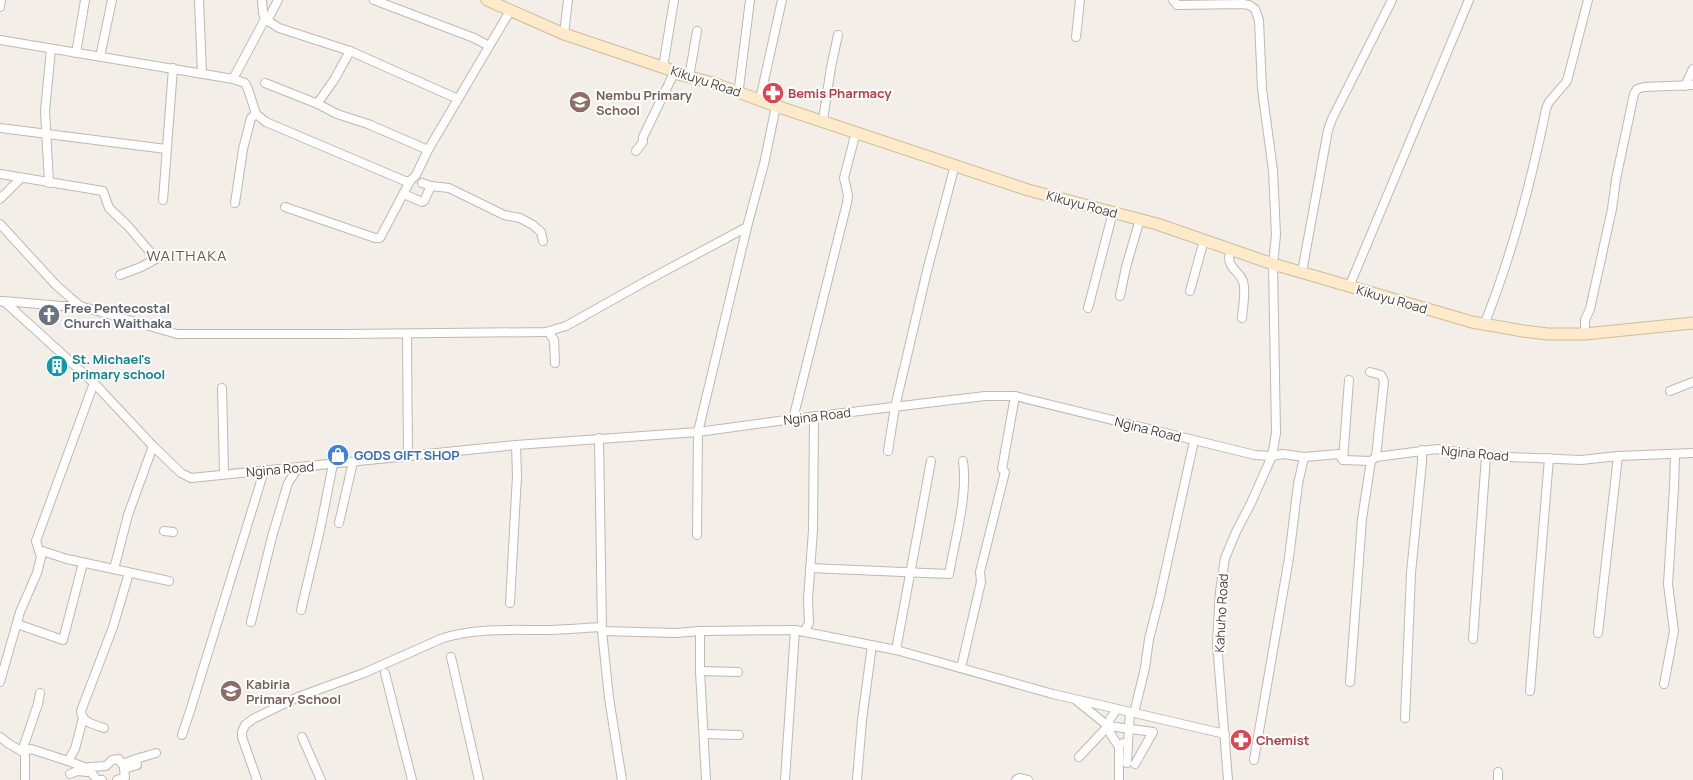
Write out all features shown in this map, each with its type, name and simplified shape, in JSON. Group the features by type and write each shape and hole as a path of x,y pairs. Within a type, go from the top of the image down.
{"main road":[{"name":"Kikuyu Road","path":"487,0 564,34 663,67 674,73 713,83 776,106 823,120 1028,190 1140,219 1273,264 1484,325 1536,332 1585,334 1693,323"}],"street":[{"path":"0,7 1,0"},
{"path":"76,53 85,0"},
{"path":"100,57 112,0"},
{"path":"199,0 202,74"},
{"path":"262,0 263,13 266,20 279,28 350,51 458,99"},
{"path":"233,78 278,0"},
{"path":"374,0 474,38 489,46"},
{"path":"564,34 568,0"},
{"path":"663,67 674,0"},
{"path":"737,92 739,88 750,0"},
{"path":"760,99 782,0"},
{"path":"1076,37 1080,0"},
{"name":"Kahuho Road","path":"1173,0 1177,5 1243,4 1249,5 1255,9 1259,20 1262,88 1273,170 1276,235 1273,264 1276,420 1272,456 1252,503 1236,532 1225,558 1220,591 1217,643 1228,780"},
{"path":"1302,272 1328,130 1332,119 1392,0"},
{"path":"1349,287 1469,0"},
{"path":"1484,325 1501,283 1536,159 1546,110 1549,102 1567,80 1588,0"},
{"path":"285,207 375,238 380,238 410,181 416,175 428,150 510,11"},
{"path":"688,76 697,31"},
{"path":"823,120 831,67 838,35"},
{"path":"0,40 233,78 245,83 256,114 266,122 405,181 410,181"},
{"path":"49,183 45,110 51,49"},
{"path":"317,104 334,80 350,51"},
{"path":"163,200 173,68"},
{"path":"1585,334 1585,320 1590,309 1612,210 1616,179 1634,94 1637,89 1644,87 1689,85 1693,69"},
{"path":"636,151 643,142 643,137 674,73"},
{"path":"265,83 317,104 337,114 368,124 428,150"},
{"path":"697,535 698,432 747,227 764,164 776,106"},
{"path":"235,203 243,149 251,118 256,114"},
{"path":"0,128 166,149"},
{"path":"793,419 847,203 848,195 844,178 856,132"},
{"path":"888,451 895,407 927,271 955,165"},
{"path":"0,174 103,191 109,208 128,226 156,259 141,267 120,275"},
{"path":"0,199 21,178"},
{"path":"422,183 431,186 449,188 504,215 520,218 533,225 541,232 543,241"},
{"path":"404,194 420,202 424,201 431,186"},
{"path":"1088,308 1113,212"},
{"path":"1120,296 1126,267 1140,219"},
{"path":"0,224 56,285 80,306"},
{"path":"0,301 80,306 177,334 534,333 551,331 566,326 747,227"},
{"path":"1190,291 1204,240"},
{"path":"1231,250 1229,256 1230,264 1244,285 1242,318"},
{"name":"Ngina Road","path":"0,301 6,303 94,383 153,446 185,476 191,478 224,473 298,468 516,445 698,432 814,416 985,396 1015,396 1255,455 1272,456 1283,454 1304,457 1339,454 1343,460 1374,459 1422,450 1436,449 1486,456 1581,460 1618,456 1693,453"},
{"path":"551,331 551,336 554,340 555,363"},
{"path":"407,334 408,456"},
{"path":"1350,682 1362,519 1374,459 1384,380 1380,375 1370,372"},
{"path":"1343,460 1349,380"},
{"path":"1670,391 1693,382"},
{"path":"0,682 17,624 37,572 41,557 36,541 94,383"},
{"path":"222,388 224,473"},
{"path":"960,668 981,582 980,572 1005,472 1002,469 1015,396"},
{"path":"804,632 809,623 808,599 813,530 814,416"},
{"path":"599,438 602,629 609,698 622,780"},
{"path":"1108,726 1129,730 1153,732 1131,764 1128,744 1129,730 1132,712 1194,441"},
{"path":"510,603 517,476 516,445"},
{"path":"114,569 128,515 153,446"},
{"path":"1405,718 1411,574 1422,450"},
{"path":"1664,684 1674,631 1668,584 1675,454"},
{"path":"1472,639 1486,456"},
{"path":"1598,633 1618,456"},
{"path":"1254,760 1289,558 1298,484 1304,457"},
{"path":"1530,691 1549,458"},
{"path":"896,650 931,461"},
{"path":"810,568 949,574 964,493 965,480 963,461"},
{"path":"340,523 353,462"},
{"path":"301,610 320,530 333,464"},
{"path":"251,622 272,537 288,483 298,468"},
{"path":"182,735 194,701 264,471"},
{"path":"164,531 173,532"},
{"path":"39,550 83,563 169,581"},
{"path":"17,624 63,640 83,563"},
{"path":"69,777 68,761 75,749 83,718 81,711 113,627 129,573"},
{"path":"257,780 242,737 242,732 245,725 254,719 298,697 364,673 443,638 456,634 495,629 602,629 676,633 700,631 795,630 896,650 1075,699 1225,734"},
{"path":"785,780 795,630"},
{"path":"700,631 700,671 706,780"},
{"path":"857,780 862,720 872,645"},
{"path":"451,657 479,780"},
{"path":"700,671 738,672"},
{"path":"385,673 412,780"},
{"path":"22,751 38,704 40,693"},
{"path":"1075,699 1108,726 1119,748 1119,780"},
{"path":"1079,756 1108,726 1110,718 1117,709"},
{"path":"83,718 87,722 104,728"},
{"path":"704,734 739,735"},
{"path":"0,737 25,753 25,780"},
{"path":"302,737 320,780"},
{"path":"1116,743 1128,744"},
{"path":"22,751 32,749 87,768 106,766 112,760 119,760 122,764 156,754"},
{"path":"117,780 125,777 124,769 137,765 136,759"},
{"path":"69,777 77,771 88,772 90,767"},
{"path":"90,767 90,771 97,780 102,780"},
{"path":"1016,780 1019,778 1028,780"}],"place":[{"name":"Bemis Pharmacy","path":"773,93"},
{"name":"Nembu Primary School","path":"580,102"},
{"name":"Free Pentecostal Church Waithaka","path":"49,315"},
{"name":"St. Michael's primary school","path":"57,366"},
{"name":"GODS GIFT SHOP","path":"338,455"},
{"name":"Kabiria Primary School","path":"231,691"},
{"name":"Chemist","path":"1241,740"}],"district":[{"name":"WAITHAKA","path":"187,255"}]}
